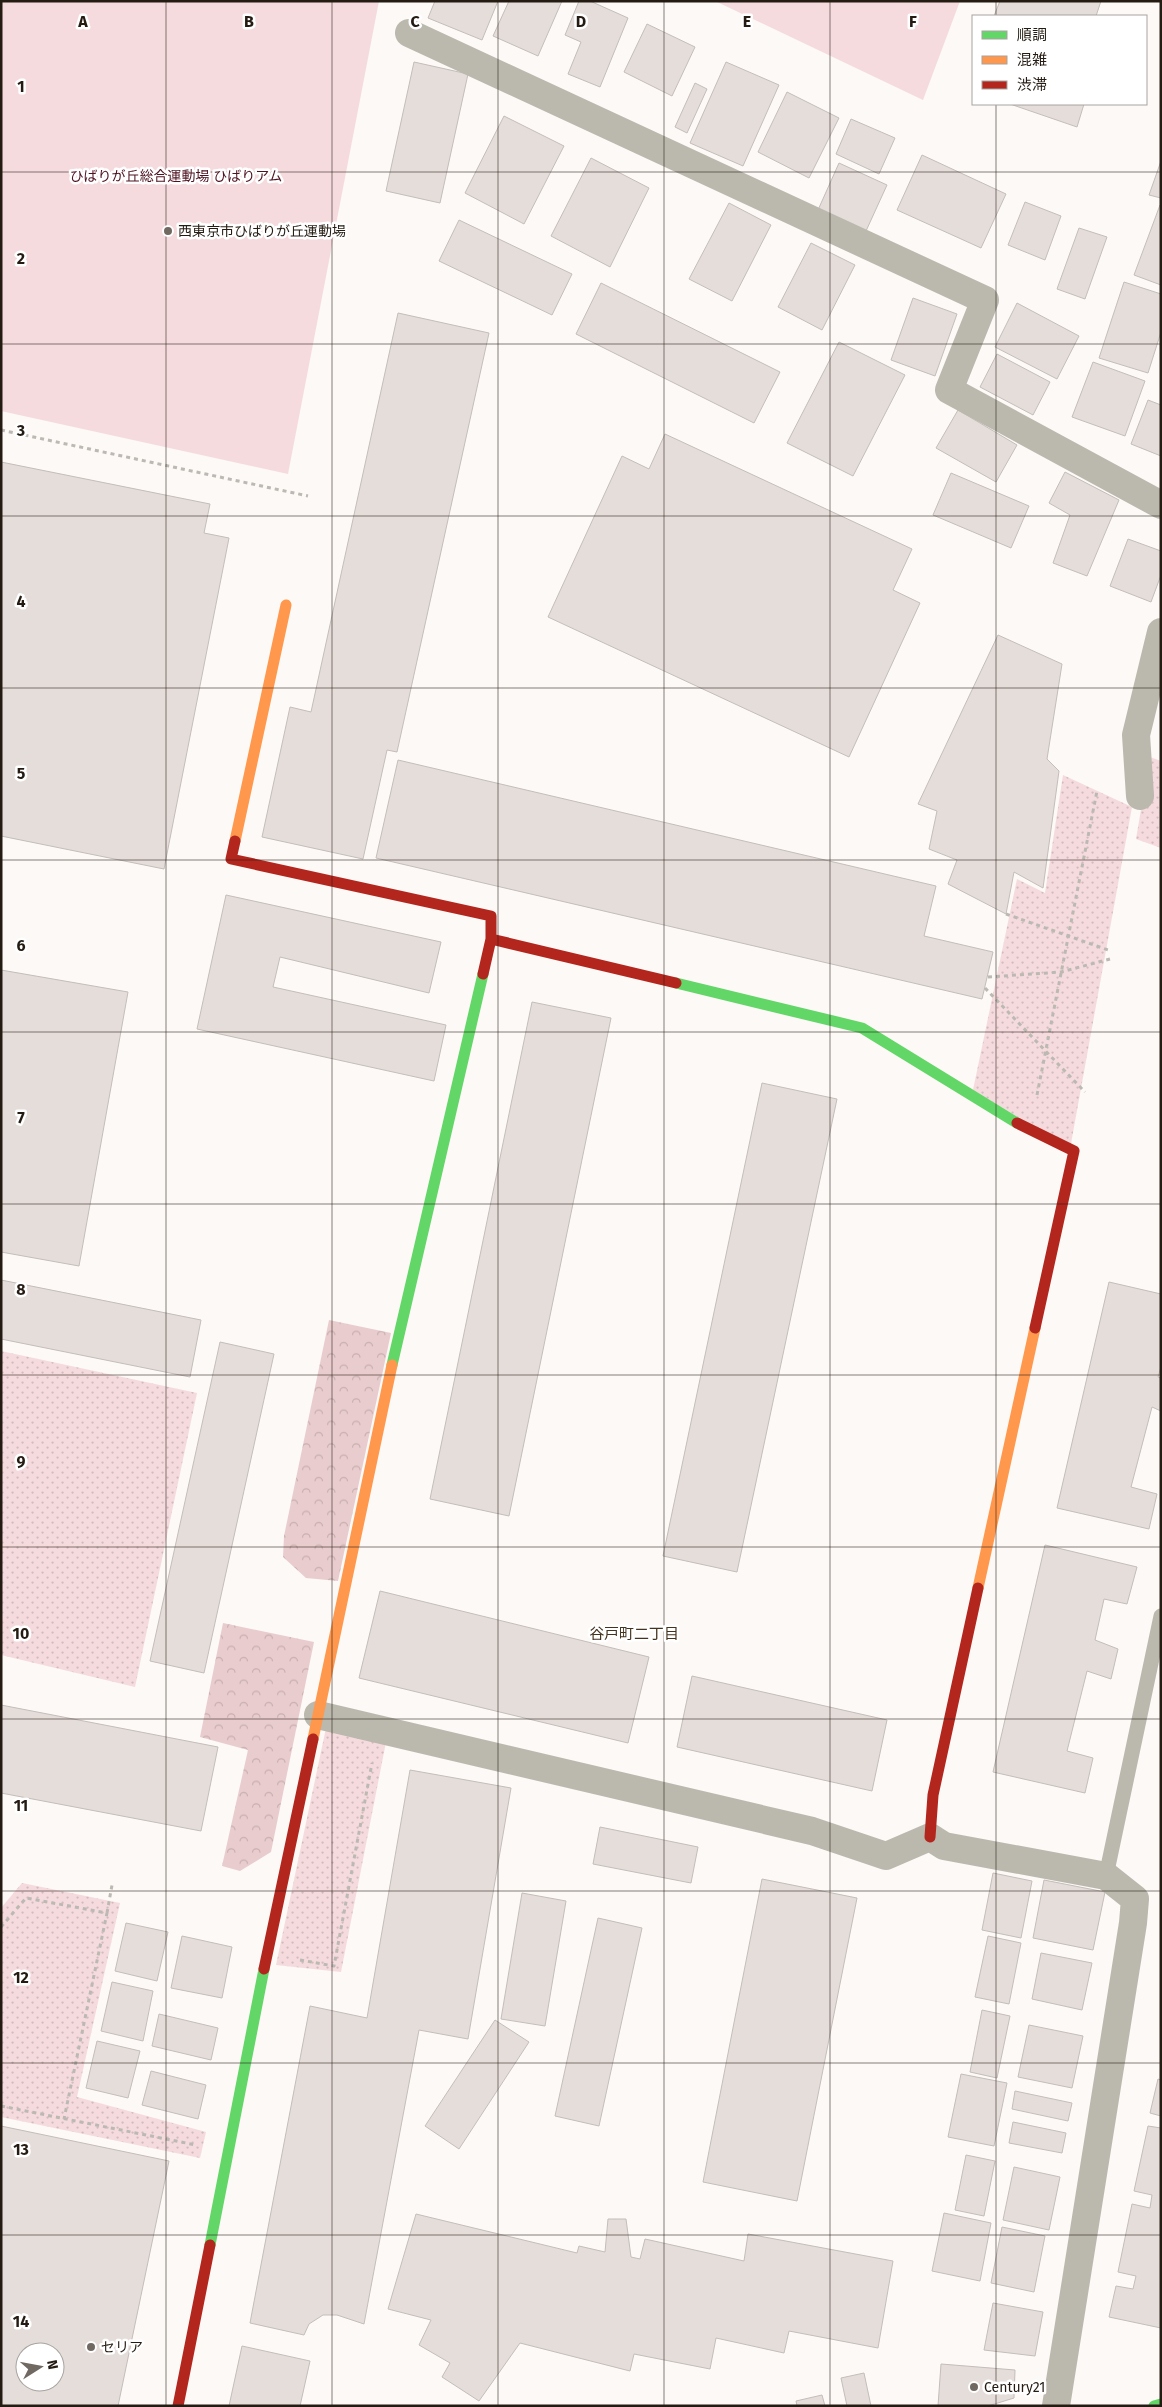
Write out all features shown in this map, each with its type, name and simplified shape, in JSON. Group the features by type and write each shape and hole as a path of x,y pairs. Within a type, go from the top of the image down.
{"street":[{"path":"409,33 986,300 949,390 1161,505"},
{"path":"178,2406 274,1920 400,1328 491,939 491,916 231,859 286,605"},
{"path":"1140,796 1136,735 1161,632"},
{"path":"491,939 862,1028 1030,1131 1074,1151 933,1795 930,1837"},
{"path":"318,1715 812,1831 886,1856 930,1837"},
{"path":"930,1837 944,1846 1106,1876 1135,1899 1133,1923 1056,2406"},
{"path":"1154,2406 1161,2404"}],"lane":[{"path":"1106,1876 1161,1616"}],"path":[{"path":"1,430 308,496"},
{"path":"1030,1131 1097,791"},
{"path":"1006,914 1112,951"},
{"path":"988,977 1061,972 1110,959"},
{"path":"985,988 1085,1092"},
{"path":"297,1960 334,1966 375,1748 367,1746 371,1727"},
{"path":"64,2119 112,1885"},
{"path":"1,1928 26,1898 107,1913"},
{"path":"1,2106 229,2152"}],"green space":[{"name":"西東京市ひばりが丘運動場","path":"1,1 379,1 288,474 1,411"},
{"path":"715,1 960,1 923,100"},
{"path":"1150,757 1161,761 1161,848 1136,839"},
{"path":"1063,775 1132,807 1070,1149 973,1090 1017,879 1045,893"},
{"path":"329,1320 391,1333 338,1581 306,1578 283,1557 284,1536"},
{"path":"1,1351 197,1393 135,1687 1,1655"},
{"path":"223,1623 314,1642 271,1852 240,1871 222,1866 248,1750 200,1737"},
{"path":"326,1728 386,1742 341,1972 276,1965"},
{"path":"22,1883 120,1903 77,2097 206,2132 200,2158 1,2117 1,1908"}],"building":[{"path":"435,1 498,1 482,40 428,18"},
{"path":"509,1 562,1 538,56 493,36"},
{"path":"579,1 590,1 628,18 600,87 568,74 581,42 565,35"},
{"path":"1000,1 1101,1 1096,15 994,15"},
{"path":"647,24 695,47 672,96 624,72"},
{"path":"414,62 468,74 440,203 386,191"},
{"path":"726,62 779,85 743,166 690,143"},
{"path":"695,83 707,89 687,133 675,127"},
{"path":"787,92 839,118 809,178 758,152"},
{"path":"1013,105 1084,105 1077,127"},
{"path":"504,116 564,146 524,224 465,193"},
{"path":"851,119 895,138 879,174 836,154"},
{"path":"922,155 1006,194 981,248 897,210"},
{"path":"591,158 649,188 610,267 551,236"},
{"path":"1161,161 1161,198 1149,195"},
{"path":"839,163 887,185 866,231 818,210"},
{"path":"1025,202 1061,216 1045,260 1008,245"},
{"path":"729,203 771,225 732,301 689,279"},
{"path":"1161,205 1161,285 1134,275"},
{"path":"459,220 572,274 552,315 439,261"},
{"path":"1079,228 1107,237 1085,299 1057,289"},
{"path":"811,243 855,265 822,330 778,307"},
{"path":"1124,282 1161,294 1161,332 1148,373 1099,358"},
{"path":"601,283 780,372 754,423 576,334"},
{"path":"913,298 957,314 935,376 891,360"},
{"path":"1017,303 1079,336 1057,379 995,347"},
{"path":"398,313 489,333 397,752 387,750 363,859 262,837 290,707 311,712"},
{"path":"839,342 905,375 853,476 787,443"},
{"path":"997,354 1050,382 1033,415 980,387"},
{"path":"1093,362 1145,381 1125,436 1072,417"},
{"path":"1148,400 1161,405 1161,456 1131,444"},
{"path":"958,410 1017,445 996,482 936,448"},
{"path":"665,434 912,549 893,590 920,603 849,757 548,617 622,456 649,469"},
{"path":"1,462 210,504 204,533 229,538 164,869 1,836"},
{"path":"1065,472 1119,500 1087,576 1053,563 1070,515 1049,503"},
{"path":"951,473 1029,506 1011,548 933,515"},
{"path":"1128,539 1161,551 1161,575 1151,602 1110,586"},
{"path":"998,635 1062,664 1047,759 1059,771 1043,888 1014,872 1006,914 948,884 957,860 929,849 937,811 918,804"},
{"path":"398,760 936,886 924,936 993,952 982,999 376,858"},
{"path":"226,895 441,942 429,993 280,957 273,987 446,1025 434,1081 197,1029"},
{"path":"1,970 128,992 79,1266 1,1252"},
{"path":"532,1002 611,1018 509,1516 430,1499"},
{"path":"762,1083 837,1099 737,1572 663,1556"},
{"path":"1,1280 201,1320 190,1377 1,1339"},
{"path":"1109,1282 1161,1294 1161,1367 1158,1377 1161,1378 1161,1411 1152,1407 1131,1487 1157,1494 1149,1529 1057,1508"},
{"path":"220,1342 274,1354 204,1673 150,1661"},
{"path":"1045,1545 1137,1567 1127,1604 1104,1599 1095,1640 1118,1649 1111,1679 1087,1671 1067,1751 1093,1758 1085,1793 993,1772"},
{"path":"380,1591 649,1657 628,1743 359,1678"},
{"path":"692,1676 887,1720 872,1791 677,1747"},
{"path":"1,1705 218,1747 201,1831 1,1793"},
{"path":"410,1770 511,1788 468,2039 419,2030 364,2324 337,2315 323,2315 309,2324 304,2335 250,2323 310,2006 367,2018"},
{"path":"600,1827 698,1847 691,1883 593,1864"},
{"path":"993,1873 1032,1881 1021,1938 982,1930"},
{"path":"762,1879 857,1898 797,2201 703,2182"},
{"path":"1044,1880 1105,1892 1093,1950 1033,1938"},
{"path":"522,1893 566,1901 545,2026 501,2019"},
{"path":"598,1918 642,1928 599,2126 555,2116"},
{"path":"126,1923 168,1932 157,1981 115,1971"},
{"path":"182,1936 232,1947 222,1998 171,1988"},
{"path":"988,1936 1021,1943 1009,2004 975,1997"},
{"path":"1041,1953 1092,1963 1082,2010 1032,1999"},
{"path":"112,1982 153,1991 143,2041 101,2031"},
{"path":"982,2010 1010,2016 997,2078 970,2072"},
{"path":"159,2014 218,2028 211,2060 152,2046"},
{"path":"495,2020 529,2042 459,2149 425,2126"},
{"path":"1029,2025 1083,2036 1072,2088 1018,2077"},
{"path":"97,2041 140,2051 128,2098 86,2088"},
{"path":"151,2071 206,2085 198,2119 142,2105"},
{"path":"961,2074 1007,2083 994,2146 948,2137"},
{"path":"1158,2079 1161,2080 1161,2116 1150,2113"},
{"path":"1015,2091 1072,2103 1068,2121 1012,2109"},
{"path":"1013,2122 1066,2133 1062,2153 1009,2143"},
{"path":"1,2126 169,2161 118,2406 1,2406"},
{"path":"1148,2126 1161,2128 1161,2328 1109,2317 1116,2286 1133,2289 1136,2276 1118,2272 1132,2204 1150,2208 1152,2195 1134,2191"},
{"path":"966,2155 995,2161 984,2216 955,2210"},
{"path":"1014,2167 1060,2177 1049,2230 1003,2220"},
{"path":"944,2213 991,2223 980,2281 932,2271"},
{"path":"416,2214 577,2253 579,2246 605,2252 608,2219 626,2219 631,2257 640,2259 645,2239 744,2261 748,2234 893,2261 878,2348 789,2331 784,2353 716,2338 710,2369 634,2354 630,2371 520,2343 479,2401 442,2377 450,2363 419,2345 431,2320 388,2309"},
{"path":"1002,2227 1045,2236 1034,2292 991,2283"},
{"path":"993,2303 1043,2312 1035,2356 984,2350"},
{"path":"242,2346 310,2361 300,2406 229,2406"},
{"path":"941,2364 1015,2370 1014,2398 988,2406 938,2406"},
{"path":"864,2373 871,2406 847,2406 841,2378"},
{"path":"822,2395 825,2406 797,2406 796,2401"}],"traffic: fast":[{"path":"392,1365 483,974"},
{"path":"676,983 862,1028 1017,1123"},
{"path":"210,2245 264,1969"},
{"path":"1154,2406 1161,2404"}],"traffic: slow":[{"path":"235,841 286,605"},
{"path":"978,1588 1035,1328"},
{"path":"313,1739 392,1365"}],"traffic: jam":[{"path":"235,841 231,859 491,916 491,939 483,974"},
{"path":"491,939 676,983"},
{"path":"1017,1123 1074,1151 1035,1328"},
{"path":"930,1837 933,1795 978,1588"},
{"path":"264,1969 313,1739"},
{"path":"178,2406 210,2245"}],"place":[{"name":"西東京市ひばりが丘運動場","path":"168,231"},
{"name":"セリア","path":"91,2347"},
{"name":"Century21","path":"974,2387"}],"district":[{"name":"谷戸町二丁目","path":"634,1634"}],"park label":[{"name":"ひばりが丘総合運動場 ひばりアム","path":"176,176"}]}
